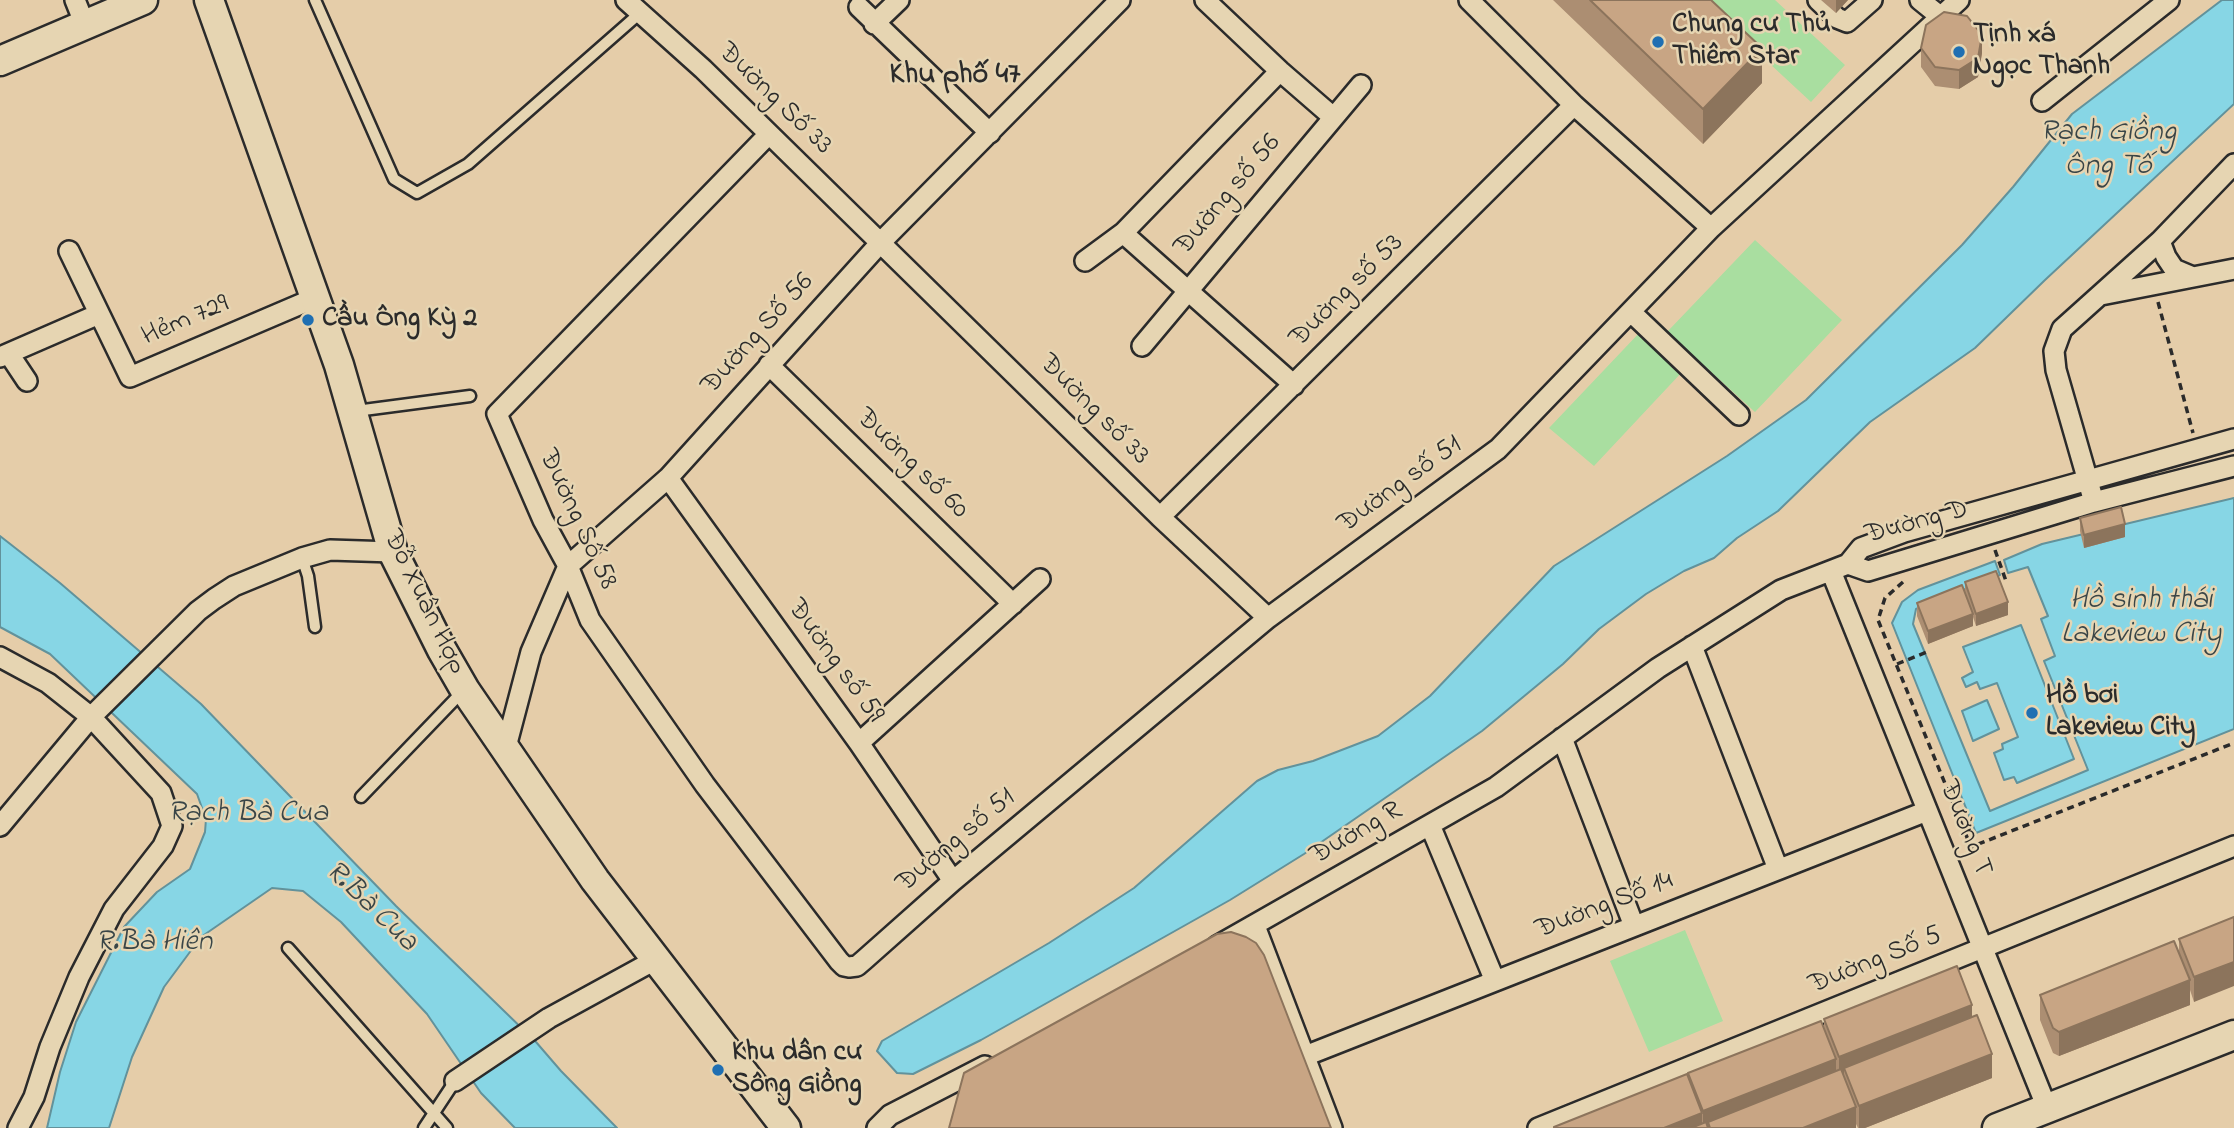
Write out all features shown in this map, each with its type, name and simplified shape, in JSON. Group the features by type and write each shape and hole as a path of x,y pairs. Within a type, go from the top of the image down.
{"main road":[{"name":"Đỗ Xuân Hợp","path":"209,0 315,298 352,411 393,552 465,690 594,880 786,1128"},
{"path":"0,61 80,12 137,1"},
{"path":"1997,1128 2234,1035"}],"street":[{"path":"874,24 899,0"},
{"name":"Đường Số 56","path":"506,747 531,652 568,566 668,478 881,241 1120,0"},
{"path":"1205,0 1333,117"},
{"path":"1469,0 1574,105 1712,228"},
{"path":"1818,0 1837,18 1847,22 1872,0"},
{"name":"Đường số 51","path":"839,961 844,966 857,966 953,881 1268,618 1498,449 1930,5 1959,0"},
{"path":"2042,101 2169,0"},
{"name":"Đường Số 33","path":"633,7 704,69 881,241"},
{"path":"859,7 990,133"},
{"path":"1086,261 1123,233 1280,71"},
{"name":"Đường số 56","path":"1142,346 1361,85"},
{"name":"Đường số 53","path":"1160,517 1574,105"},
{"name":"Đường Số 58","path":"769,134 497,414 543,520 568,566 590,620 705,785 839,961"},
{"path":"2094,502 2056,370 2054,351 2062,329 2160,242 2234,163"},
{"path":"1123,233 1294,385"},
{"name":"Đường số 33","path":"881,241 1160,517 1268,618"},
{"path":"2160,242 2174,269 2193,277"},
{"name":"Hẻm 729","path":"69,251 130,377 315,298"},
{"path":"2101,295 2234,269"},
{"path":"1631,312 1739,415"},
{"path":"27,381 4,356 99,314"},
{"name":"Đường số 60","path":"769,365 1013,604"},
{"name":"Đường D","path":"1839,567 1861,548 1904,532 2234,439"},
{"name":"Đường D","path":"1839,567 1868,571 2094,502 2234,466"},
{"name":"Đường số 59","path":"668,478 859,743 953,881"},
{"path":"0,826 90,717 198,611 234,586 302,558 330,550 393,552"},
{"name":"Đường R","path":"1197,956 1255,926 1496,787 1692,646 1781,590 1839,567"},
{"name":"Đường T","path":"1839,567 1927,811 2047,1108"},
{"path":"859,743 1040,579"},
{"path":"1692,646 1778,869"},
{"path":"0,657 48,683 90,717 161,793 172,826 163,846 114,909 79,977 50,1047 34,1097 18,1128"},
{"path":"1562,738 1634,926"},
{"name":"Đường Số 14","path":"1305,1056 1927,811"},
{"path":"1430,825 1495,981"},
{"name":"Đường Số 5","path":"1538,1128 2234,846"},
{"path":"1255,926 1332,1128"},
{"path":"455,1081 549,1018 654,960"},
{"path":"877,1128 890,1115 997,1060"}],"lane":[{"path":"315,0 394,179 417,193 468,164 633,7"},
{"path":"352,411 470,396"},
{"path":"302,558 308,576 315,627"},
{"path":"361,797 465,690"},
{"path":"288,948 447,1128"},
{"path":"424,1128 455,1081"}],"path":[{"path":"2154,285 2197,448"},
{"path":"2004,545 1994,548 2006,581"},
{"path":"1905,581 1885,598 1878,620 1970,847 2234,743"},
{"path":"1896,665 1927,652"}],"green space":[{"path":"1701,0 1775,0 1845,65 1811,102"},
{"path":"1755,240 1842,320 1755,412 1667,332"},
{"path":"1641,331 1683,371 1594,466 1549,428"},
{"path":"1685,930 1723,1021 1649,1052 1610,961"}],"water":[{"name":"Rạch Giồng Ông Tố","path":"2222,0 2234,0 2234,104 1975,348 1870,422 1778,511 1737,538 1714,558 1684,571 1646,594 1599,629 1563,664 1482,731 1304,854 1230,900 981,1040 913,1074 897,1073 877,1051 882,1041 1049,943 1134,888 1257,781 1278,770 1313,761 1378,736 1430,696 1554,566 1727,456 1806,400 1962,245 2072,114"},
{"name":"Hồ sinh thái Lakeview City","path":"2234,498 2234,729 1976,833 1892,623 1902,602 1918,590 1995,561 2000,575 1916,609 1913,624 1990,811 2088,770 2044,661 2055,656 2041,619 2048,616 2028,567 2008,573 2004,560 2042,544"},
{"name":"Rạch Bà Cua","path":"0,536 60,583 201,704 396,906 536,1042 617,1128 515,1128 481,1093 427,1014 341,922 303,891 272,888 201,937 164,987 132,1057 109,1128 47,1128 60,1072 76,1022 124,927 157,892 190,869 205,832 206,819 197,794 50,654 0,627"},
{"name":"Hồ bơi Lakeview City","path":"2021,625 2074,759 2017,783 2014,777 2004,780 1994,753 2003,749 2002,744 2018,737 1997,683 1980,689 1977,682 1966,687 1962,678 1973,672 1963,647"},
{"path":"1987,700 1999,729 1973,741 1962,711"}],"building":[{"path":"1590,0 1711,0 1762,48 1703,109"},
{"path":"1944,12 1967,16 1982,35 1978,58 1959,70 1935,67 1921,48 1926,25"},
{"path":"2121,507 2125,524 2084,535 2080,518"},
{"path":"1996,571 2008,602 1976,614 1965,582"},
{"path":"1962,585 1973,614 1928,631 1917,603"},
{"path":"2234,917 2234,962 2194,977 2179,939"},
{"path":"1231,932 1256,943 1264,955 1331,1128 949,1128 964,1073 1217,934"},
{"path":"2174,941 2190,980 2059,1032 2053,1028 2040,995"},
{"path":"1957,966 1972,1005 1839,1057 1824,1019"},
{"path":"1977,1015 1992,1054 1859,1106 1844,1068"},
{"path":"1821,1021 1836,1059 1703,1111 1688,1073"},
{"path":"1841,1069 1856,1107 1803,1128 1710,1128 1708,1122"},
{"path":"1687,1074 1702,1113 1664,1128 1554,1128 1554,1127"},
{"path":"1706,1122 1708,1128 1691,1128"}],"place":[{"name":"Chung cư Thủ Thiêm Star","path":"1658,42"},
{"name":"Tịnh xá Ngọc Thanh","path":"1959,52"},
{"name":"Cầu Ông Kỳ 2","path":"308,320"},
{"name":"Hồ bơi Lakeview City","path":"2032,713"},
{"name":"Khu dân cư Sông Giồng","path":"718,1070"}],"district":[{"name":"Khu phố 47","path":"955,77"}],"water label":[{"name":"R.Bà Cua","path":"370,908"},
{"name":"R.Bà Hiên","path":"154,944"}]}
